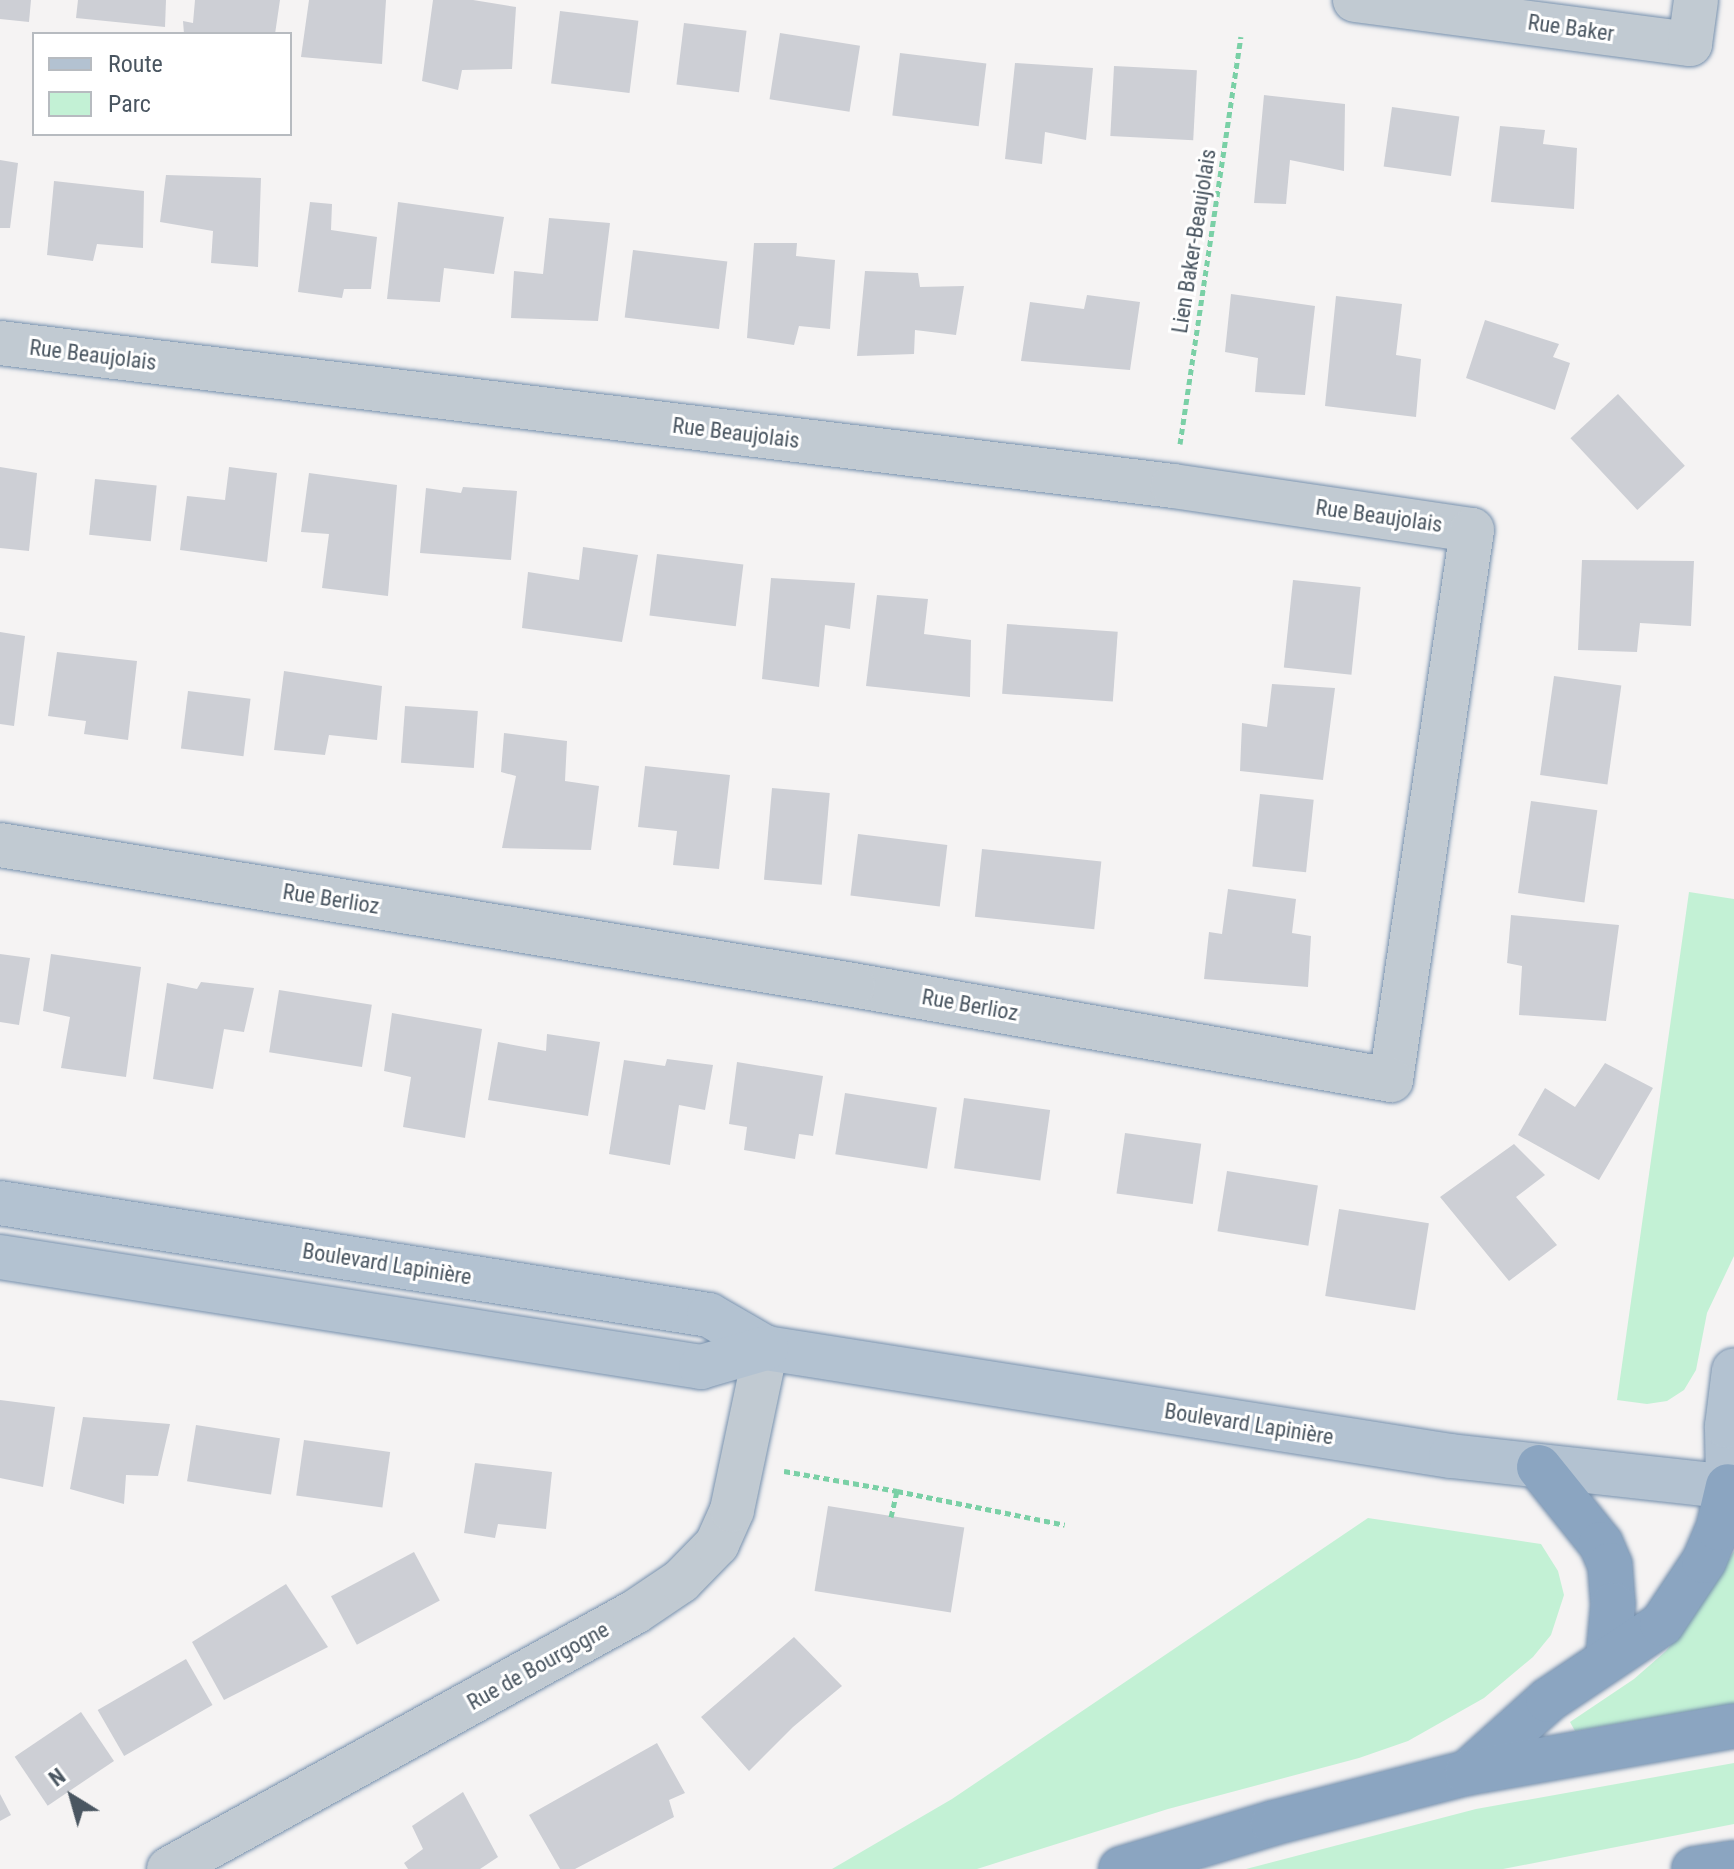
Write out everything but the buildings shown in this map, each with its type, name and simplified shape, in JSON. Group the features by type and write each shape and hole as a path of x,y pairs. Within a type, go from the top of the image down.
{"highway":[{"path":"1539,1467 1601,1544 1610,1565 1613,1605 1608,1657"},
{"path":"1467,1773 1548,1700 1608,1657 1662,1624 1683,1597 1704,1561 1731,1486"},
{"path":"1121,1869 1273,1823 1467,1773 1734,1726"},
{"path":"1694,1869 1734,1863"}],"main road":[{"name":"Boulevard Lapinière","path":"0,1203 709,1315 766,1348 1539,1467 1731,1486"},
{"name":"Boulevard Lapinière","path":"0,1257 701,1367 766,1348"},
{"path":"1731,1486 1727,1426 1734,1370"}],"street":[{"name":"Rue Baker","path":"1355,0 1690,44 1696,0"},
{"name":"Rue Beaujolais","path":"0,343 1173,486 1472,530"},
{"name":"Rue Berlioz","path":"0,845 868,987 1391,1080 1472,530"},
{"name":"Rue de Bourgogne","path":"169,1869 660,1597 717,1544 732,1510 745,1464 766,1348"}],"path":[{"name":"Lien Baker-Beaujolais","path":"1179,450 1241,37"},
{"path":"745,1464 1065,1525"},
{"path":"891,1517 897,1491"}],"green space":[{"path":"1689,892 1734,899 1734,1256 1707,1313 1696,1370 1684,1390 1667,1401 1647,1404 1617,1400"},
{"path":"1368,1518 1541,1544 1558,1571 1564,1595 1551,1635 1533,1657 1484,1698 1408,1741 1359,1758 1168,1809 977,1869 832,1869 952,1799"},
{"path":"1734,1551 1734,1704 1575,1731 1570,1722 1634,1679 1666,1651 1692,1618"},
{"path":"1734,1763 1734,1824 1503,1869 1246,1869 1476,1809"}]}
